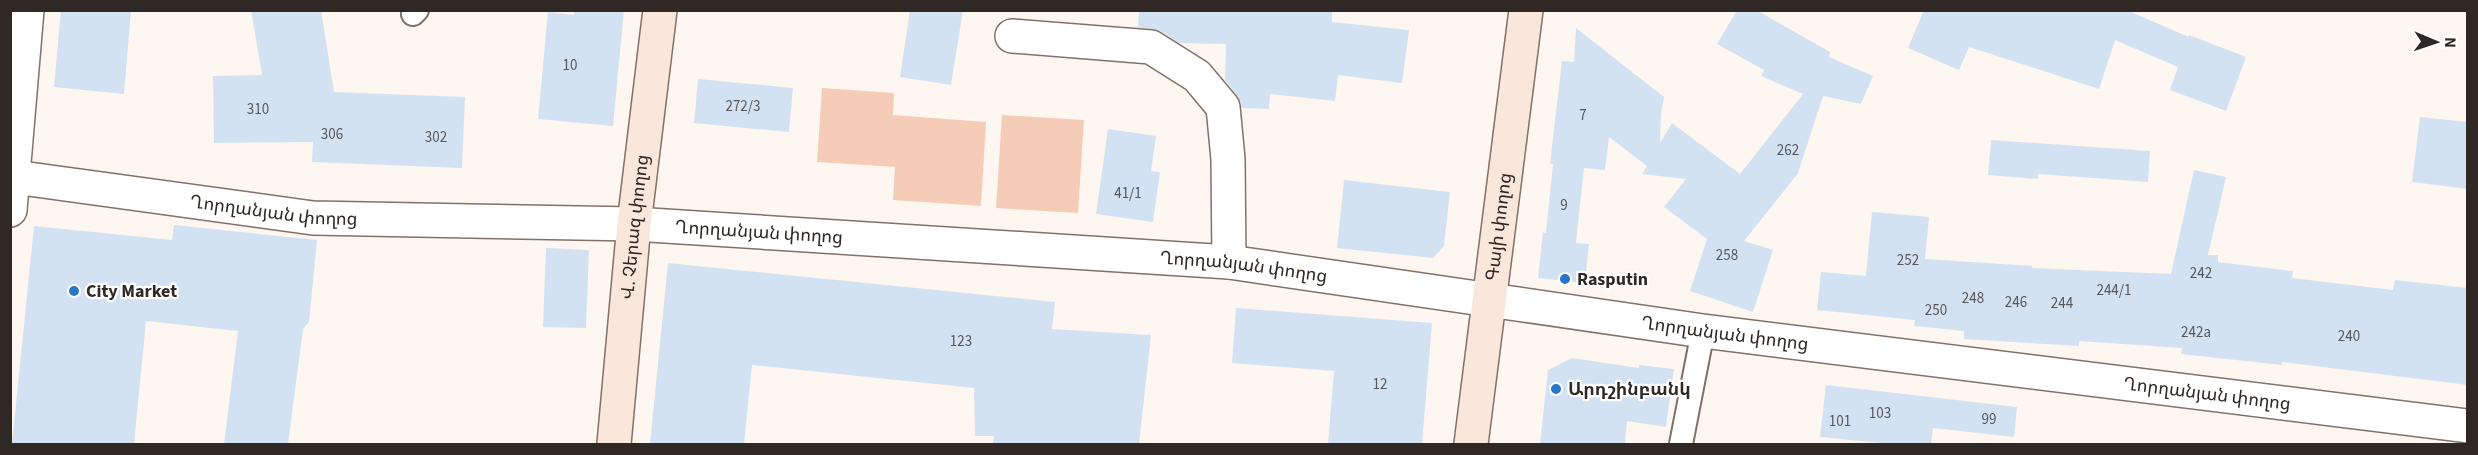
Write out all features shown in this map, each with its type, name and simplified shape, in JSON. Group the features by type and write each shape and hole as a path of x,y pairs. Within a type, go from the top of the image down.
{"main road":[{"name":"Վ. Չերազ փողոց","path":"614,444 634,224 660,10"},
{"name":"Գայի փողոց","path":"1471,444 1526,10"}],"street":[{"path":"10,210 14,177 14,121 27,10"},
{"path":"1012,36 1151,47 1197,76 1223,107 1228,159 1229,262"},
{"name":"Ղորղանյան փողոց","path":"14,177 314,218 634,224 1229,262 1703,331 2468,426"}],"lane":[{"path":"1682,444 1703,331"}],"shaded area":[{"path":"822,88 894,93 893,115 986,122 981,206 893,200 895,167 817,162"},
{"path":"1002,115 1084,120 1078,213 996,208"}],"building":[{"path":"61,10 131,10 124,94 54,87"},
{"path":"251,10 321,10 334,92 465,97 462,168 312,162 313,142 214,143 213,76 262,75"},
{"path":"574,10 624,10 613,126 538,119 548,12 574,15"},
{"path":"910,10 963,10 951,85 900,77"},
{"path":"1139,10 1332,10 1332,22 1409,30 1402,83 1338,75 1335,101 1270,94 1269,109 1242,108 1237,95 1225,80 1226,44 1179,43 1161,31 1138,27"},
{"path":"1737,10 1756,10 1830,52 1829,57 1873,76 1861,104 1823,96 1798,173 1744,241 1773,250 1753,312 1690,291 1707,239 1664,207 1686,179 1642,174 1647,166 1609,137 1605,170 1584,168 1576,243 1589,244 1585,283 1538,278 1543,232 1546,233 1553,164 1550,164 1562,61 1574,62 1576,28 1664,97 1660,143 1672,123 1740,174 1803,94 1761,76 1764,70 1717,44"},
{"path":"1924,10 2126,10 2189,37 2189,35 2246,57 2226,111 2170,90 2178,67 2115,40 2099,89 1969,47 1959,70 1908,48"},
{"path":"698,79 793,88 789,132 694,123"},
{"path":"2420,117 2468,122 2468,189 2412,182"},
{"path":"1108,129 1156,136 1151,171 1160,172 1153,222 1096,214"},
{"path":"1991,140 2150,151 2148,182 2038,174 2038,179 1988,175"},
{"path":"2194,170 2226,177 2208,255 2218,255 2218,262 2293,271 2292,278 2393,290 2395,280 2468,288 2468,385 2282,362 2282,365 2181,354 2182,348 2079,341 2079,346 1964,339 1964,331 1914,326 1915,320 1817,310 1821,272 1866,276 1872,212 1929,217 1925,259 2032,266 2032,268 2171,274"},
{"path":"1344,180 1450,192 1444,246 1433,258 1337,248"},
{"path":"174,225 317,240 309,322 303,329 288,444 224,444 238,331 146,321 134,444 12,444 34,226 172,240"},
{"path":"546,248 589,250 586,328 543,327"},
{"path":"668,263 1055,302 1052,329 1151,335 1139,444 993,444 994,436 975,436 974,388 752,365 744,444 650,444"},
{"path":"1236,308 1432,323 1422,444 1328,444 1334,371 1232,363"},
{"path":"1572,358 1639,368 1639,365 1674,369 1666,427 1627,421 1625,444 1540,444 1548,370"},
{"path":"1826,385 2017,407 2014,437 1933,428 1931,444 1893,444 1820,437"}],"place":[{"name":"Rasputin","path":"1565,279"},
{"name":"City Market","path":"74,291"},
{"name":"Արդշինբանկ","path":"1556,389"}]}
